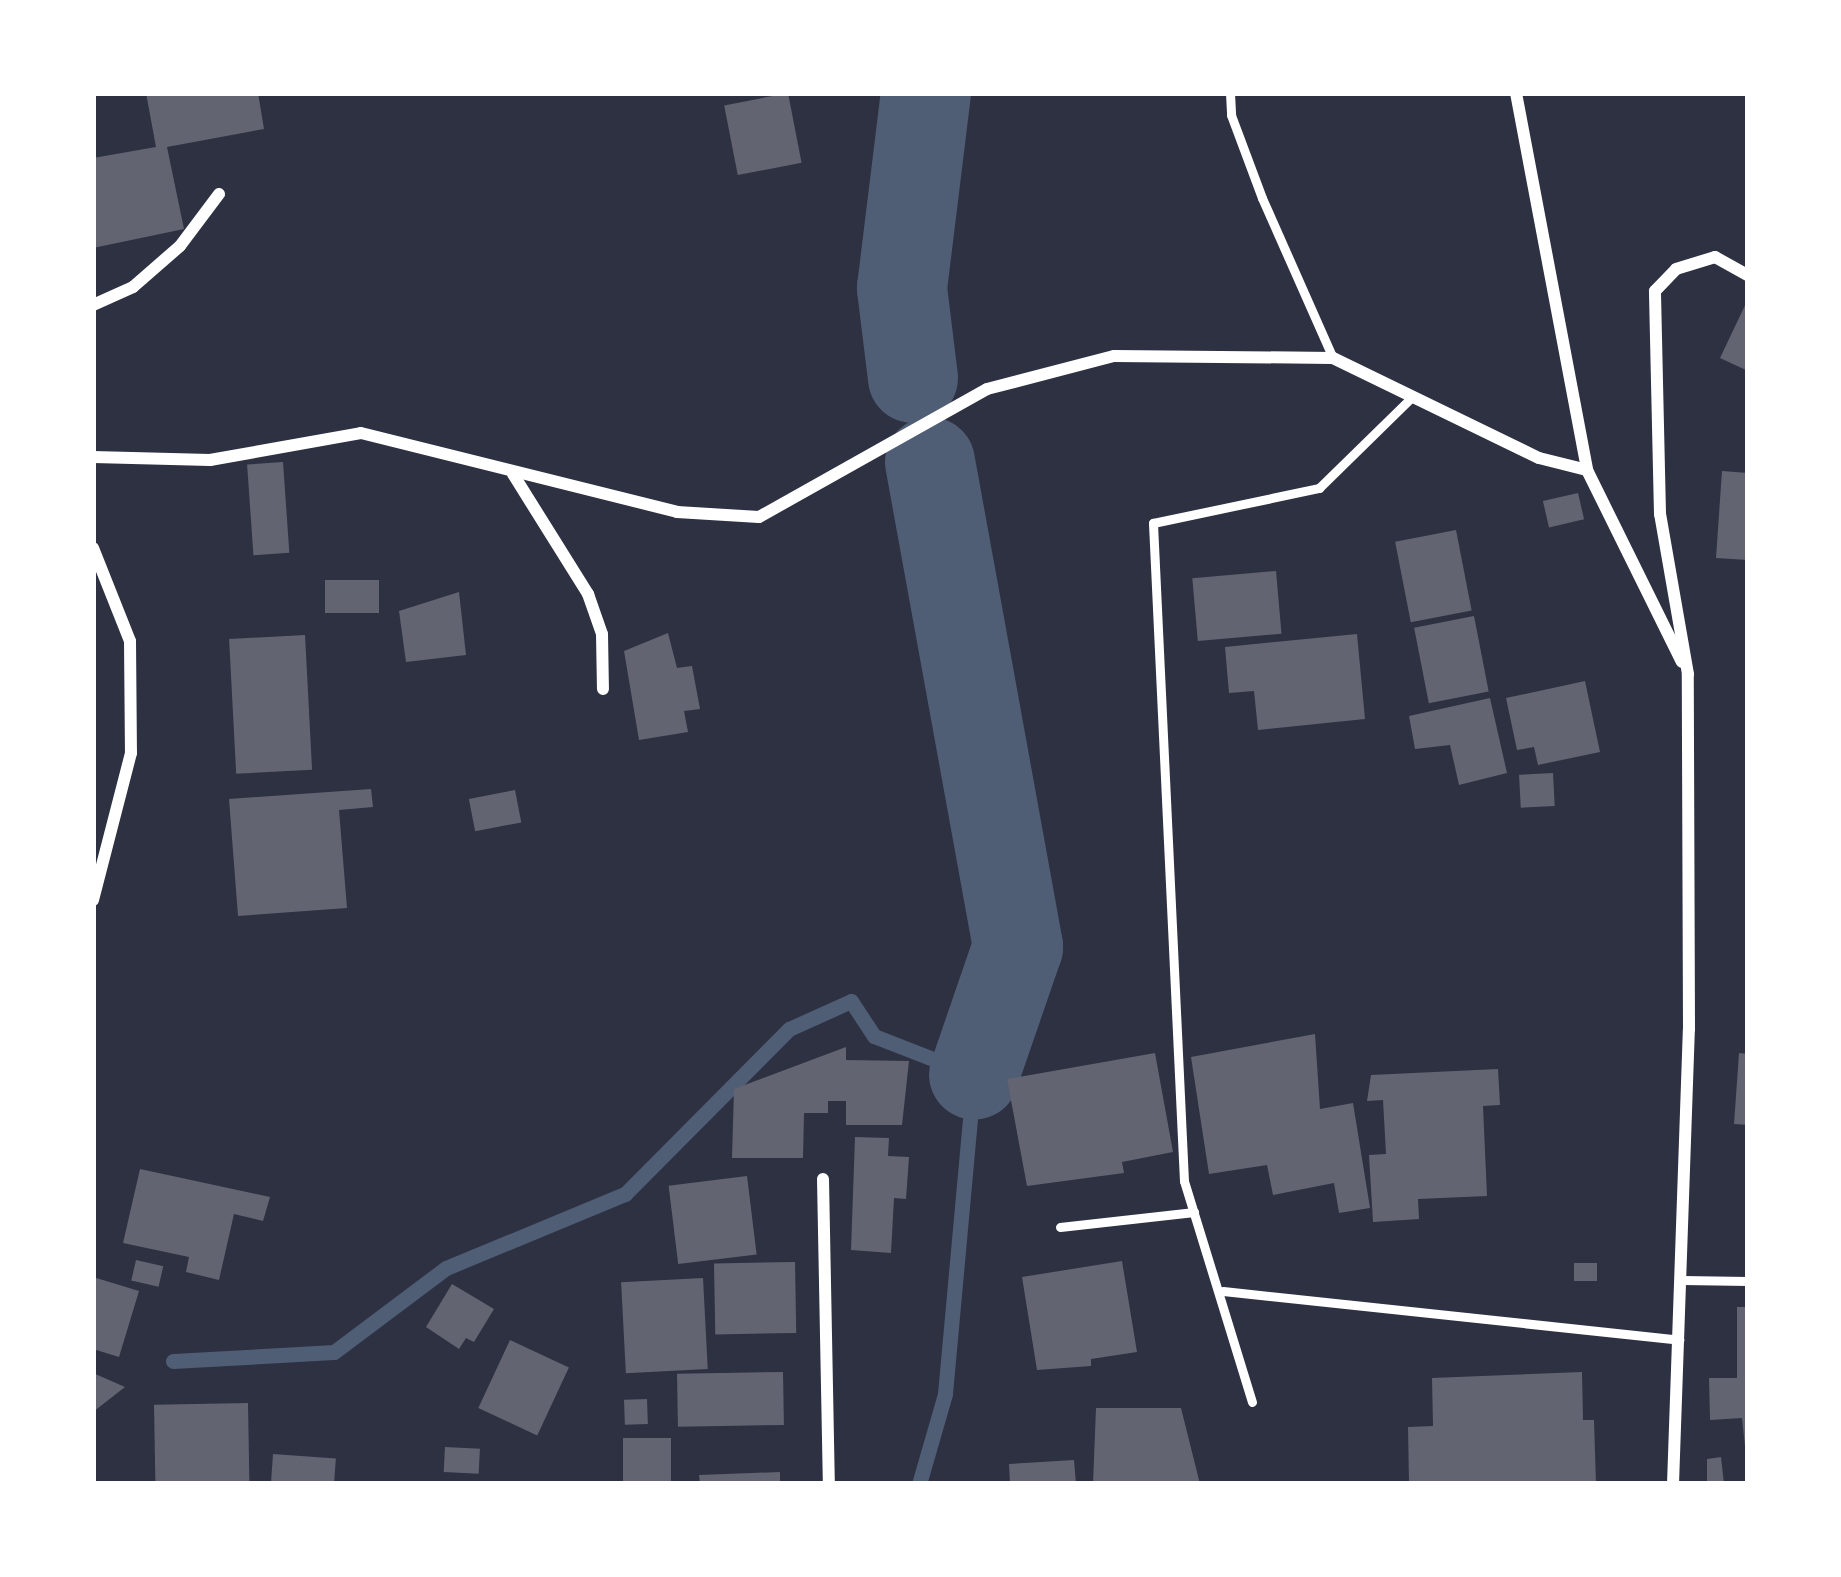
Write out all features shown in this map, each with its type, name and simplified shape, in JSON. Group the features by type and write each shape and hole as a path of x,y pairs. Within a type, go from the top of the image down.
{"street":[{"path":"1516,93 1586,470 1688,674"},
{"path":"93,305 133,287 180,246 219,194"},
{"path":"1673,1484 1682,1280 1688,674 1660,514 1654,291 1676,269 1715,257 1748,275"},
{"path":"93,457 210,460 361,433 677,512 759,517 987,389 1114,356 1333,358 1539,458 1586,470"},
{"path":"513,474 588,594 602,634 603,689"},
{"path":"93,548 130,640 131,753 93,900"},
{"path":"823,1179 829,1484"}],"lane":[{"path":"1230,93 1254,177 1333,358"},
{"path":"1252,1402 1223,1291 1184,1181 1154,523 1319,488 1413,396"},
{"path":"1060,1227 1194,1212"},
{"path":"1682,1280 1748,1281"},
{"path":"1223,1291 1679,1340"}],"building":[{"path":"146,93 258,93 264,129 167,147 184,229 93,248 93,158 156,147"},
{"path":"788,93 802,163 738,175 724,105"},
{"path":"1748,299 1748,371 1720,358"},
{"path":"283,462 289,553 253,555 247,465"},
{"path":"1722,471 1748,473 1748,560 1716,558"},
{"path":"1578,493 1584,519 1549,527 1543,501"},
{"path":"1456,530 1472,610 1411,622 1395,542"},
{"path":"1276,571 1281,634 1198,641 1192,578"},
{"path":"325,580 379,580 379,613 325,613"},
{"path":"459,592 466,655 406,662 399,611"},
{"path":"1474,616 1489,692 1429,703 1414,628"},
{"path":"668,633 677,668 692,666 700,709 684,711 688,732 639,740 624,651"},
{"path":"1357,634 1365,719 1258,730 1254,691 1229,693 1225,647"},
{"path":"305,635 312,770 236,774 229,639"},
{"path":"1585,681 1600,752 1538,765 1534,747 1517,750 1506,698"},
{"path":"1490,698 1507,773 1459,785 1450,745 1415,749 1409,716"},
{"path":"1553,773 1555,806 1521,808 1519,775"},
{"path":"371,789 373,807 339,810 347,908 238,916 229,799"},
{"path":"515,790 521,822 475,831 469,799"},
{"path":"1315,1034 1320,1109 1353,1103 1370,1208 1339,1213 1334,1183 1273,1195 1267,1165 1209,1174 1191,1057"},
{"path":"846,1047 846,1060 909,1061 902,1125 846,1125 846,1101 828,1101 828,1113 804,1113 803,1158 732,1158 734,1089"},
{"path":"1155,1053 1173,1152 1122,1162 1124,1173 1027,1186 1007,1079"},
{"path":"1739,1053 1748,1054 1748,1125 1734,1124"},
{"path":"1498,1069 1500,1105 1483,1106 1487,1196 1418,1199 1419,1219 1373,1222 1369,1155 1386,1154 1383,1100 1367,1101 1371,1075"},
{"path":"855,1137 889,1138 888,1156 909,1157 906,1199 894,1198 891,1253 851,1250"},
{"path":"140,1169 270,1197 263,1221 234,1214 219,1280 186,1272 189,1257 123,1243"},
{"path":"747,1176 757,1254 678,1264 669,1186"},
{"path":"136,1260 163,1266 159,1287 131,1280"},
{"path":"1122,1261 1137,1352 1091,1359 1091,1366 1037,1370 1022,1277"},
{"path":"795,1262 796,1333 715,1334 714,1263"},
{"path":"1574,1263 1597,1263 1597,1281 1574,1281"},
{"path":"93,1277 139,1291 119,1357 93,1349"},
{"path":"703,1278 708,1369 626,1373 621,1282"},
{"path":"452,1284 494,1309 474,1342 466,1338 459,1349 426,1327"},
{"path":"1737,1307 1748,1307 1748,1475 1742,1418 1710,1420 1709,1378 1737,1378"},
{"path":"510,1340 569,1367 537,1435 478,1408"},
{"path":"783,1372 784,1425 678,1427 677,1374"},
{"path":"1582,1372 1583,1420 1594,1420 1596,1484 1409,1484 1408,1427 1433,1426 1432,1378"},
{"path":"93,1373 125,1387 93,1412"},
{"path":"647,1399 648,1424 625,1425 624,1400"},
{"path":"248,1403 249,1484 155,1484 154,1405"},
{"path":"1096,1408 1181,1408 1200,1484 1093,1484"},
{"path":"623,1438 671,1438 671,1484 623,1484"},
{"path":"445,1447 480,1449 479,1474 444,1472"},
{"path":"273,1454 336,1458 334,1484 271,1484"},
{"path":"1721,1457 1724,1484 1707,1484 1707,1459"},
{"path":"1074,1460 1076,1484 1010,1484 1009,1464"},
{"path":"780,1472 780,1484 700,1484 699,1475"}],"waterway":[{"path":"913,378 902,288 926,93"},
{"path":"930,462 1018,947 974,1075"},
{"path":"173,1361 334,1352 446,1268 625,1194 789,1029 851,1001 874,1036 974,1075 945,1394 919,1484"}]}
